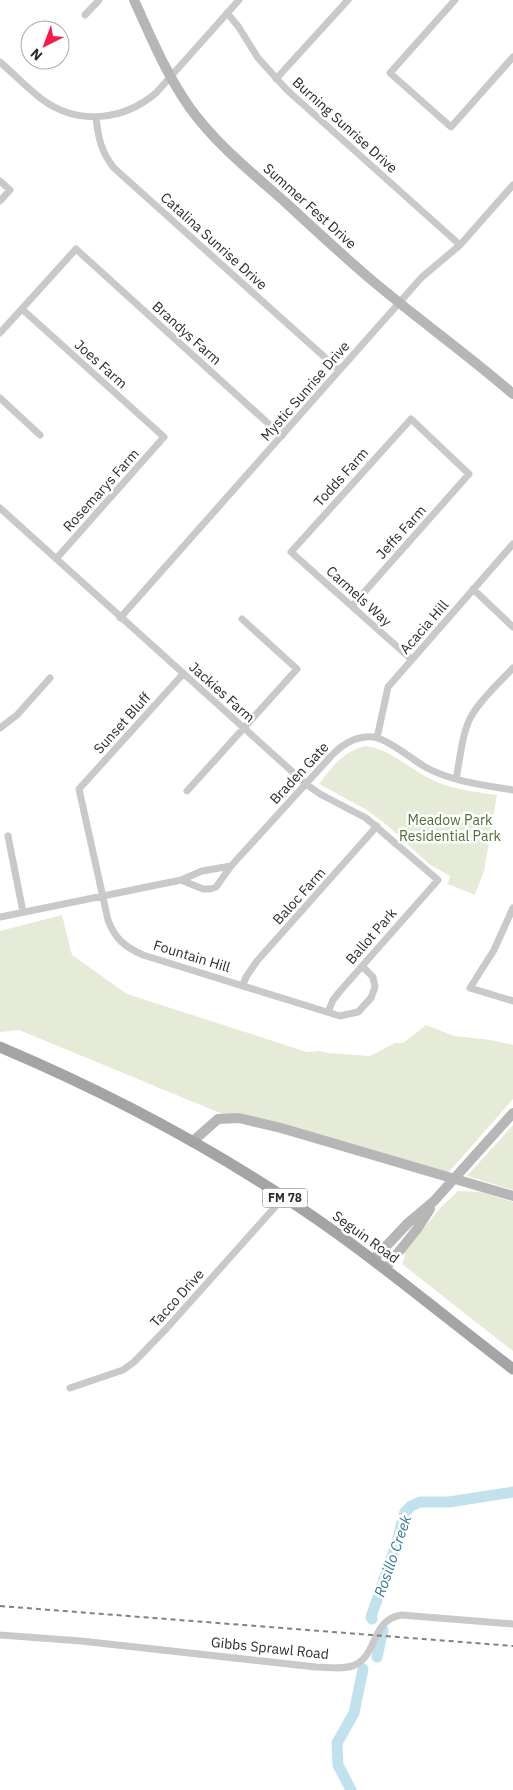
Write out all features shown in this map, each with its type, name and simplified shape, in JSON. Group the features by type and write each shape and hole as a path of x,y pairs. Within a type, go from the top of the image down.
{"main road":[{"name":"Seguin Road","path":"0,1047 104,1094 192,1142 284,1197 385,1269 513,1369"}],"street":[{"path":"85,15 100,0"},
{"name":"Summer Fest Drive","path":"134,0 170,78 212,135 369,278 444,336 513,394"},
{"path":"0,62 50,104 76,114 96,117 122,113 141,104 156,93 239,0"},
{"path":"276,79 348,0"},
{"path":"455,0 390,73 451,127 513,57"},
{"name":"Burning Sunrise Drive","path":"227,13 238,26 258,58 276,79 460,245"},
{"name":"Catalina Sunrise Drive","path":"96,117 97,132 102,151 114,168 339,370"},
{"path":"0,181 10,190 0,201"},
{"name":"Mystic Sunrise Drive","path":"120,618 399,302 431,268 460,245 513,185"},
{"name":"Brandys Farm","path":"22,309 76,249 282,436"},
{"path":"0,334 22,309"},
{"name":"Joes Farm","path":"22,309 164,438"},
{"path":"0,398 40,435"},
{"name":"Todds Farm","path":"291,552 410,418 469,474"},
{"name":"Rosemarys Farm","path":"56,560 164,438"},
{"name":"Jeffs Farm","path":"352,606 469,474"},
{"name":"Jackies Farm","path":"0,508 306,784 320,794 366,818 438,880"},
{"name":"Acacia Hill","path":"377,738 388,687 513,544"},
{"name":"Carmels Way","path":"291,552 411,659"},
{"path":"473,589 513,627"},
{"path":"187,791 297,669 242,619"},
{"path":"456,779 470,717 513,668"},
{"name":"Sunset Bluff","path":"79,789 183,674"},
{"path":"0,728 16,716 50,678"},
{"name":"Braden Gate","path":"180,880 203,889 216,887 231,866 342,746 352,740 363,737 377,738"},
{"path":"377,738 429,768 456,779 513,790"},
{"name":"Fountain Hill","path":"79,789 111,929 116,937 130,950 340,1016 358,1012 371,998 375,987 373,977 362,966"},
{"name":"Baloc Farm","path":"243,985 257,961 377,826"},
{"path":"8,836 23,912"},
{"path":"0,917 180,880 202,871 231,866"},
{"name":"Ballot Park","path":"328,1012 341,990 438,880"},
{"path":"513,908 494,950 470,988 513,1001"},
{"path":"373,1260 408,1223 434,1201 513,1113"},
{"path":"192,1142 218,1120 239,1118 513,1196"},
{"name":"Tacco Drive","path":"70,1388 117,1372 134,1362 284,1197"},
{"path":"385,1269 417,1229 434,1201"},
{"name":"Gibbs Sprawl Road","path":"0,1634 316,1667 345,1668 355,1665 365,1658 378,1632 387,1620 395,1616 513,1624"}],"green space":[{"name":"Meadow Park Residential Park","path":"365,746 384,751 428,778 444,785 497,795 484,871 475,895 448,884 450,876 429,864 388,826 367,810 319,784 333,766 344,756"},
{"path":"62,915 72,955 127,994 307,1052 320,1051 370,1056 395,1043 403,1043 426,1025 454,1036 491,1040 513,1045 513,1099 449,1172 220,1113 19,1030 0,1032 0,931"},
{"path":"513,1125 513,1190 467,1176"},
{"path":"458,1191 481,1192 513,1202 513,1351 402,1264 404,1252 441,1207"}],"waterway":[{"name":"Rosillo Creek","path":"372,1619 371,1617 396,1545 405,1512 411,1506 420,1502 449,1502 513,1492"},
{"name":"Rosillo Creek","path":"377,1657 383,1630"},
{"name":"Rosillo Creek","path":"351,1790 338,1765 337,1743 354,1713 363,1669"}],"railway":[{"path":"0,1606 513,1646"}]}
